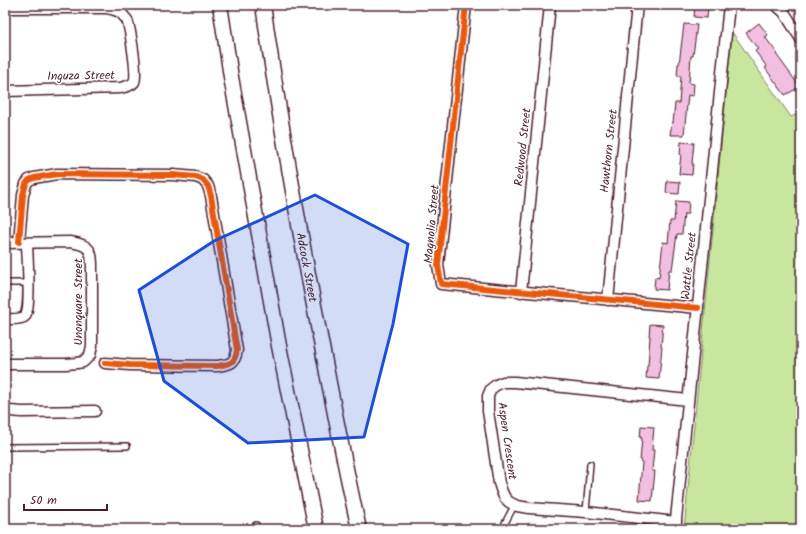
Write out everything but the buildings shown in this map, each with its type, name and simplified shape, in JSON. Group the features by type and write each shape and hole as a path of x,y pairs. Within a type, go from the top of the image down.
{"main road":[{"path":"220,5 231,77 274,322 316,529"},
{"name":"Adcock Street","path":"263,5 271,61 304,253 359,529"}],"street":[{"name":"Magnolia Street","path":"466,5 438,265 440,284 698,308"},
{"name":"Redwood Street","path":"521,292 550,5"},
{"name":"Hawthorn Street","path":"608,300 637,5"},
{"name":"Wattle Street","path":"675,526 729,5"},
{"path":"776,5 784,12 801,39"},
{"name":"Inguza Street","path":"5,8 115,9 127,20 135,61 134,82 126,87 5,91"},
{"path":"5,319 21,318 25,316 28,303 28,283 23,242 23,195 26,184 29,180 57,174 173,175 196,177 203,180 208,186 212,196 237,350 236,357 233,362 226,365 217,366 130,365 105,363"},
{"path":"5,242 23,242"},
{"name":"Unonquare Street","path":"5,364 66,364 84,362 90,355 91,351 92,259 90,252 85,246 70,242 23,242"},
{"name":"Aspen Crescent","path":"515,504 509,502 505,498 499,483 488,411 488,396 491,389 496,385 504,382 515,382 688,400"},
{"path":"5,408 10,411 22,412 95,411"},
{"path":"515,504 529,508 586,512 675,526"}],"lane":[{"path":"5,283 28,283"},
{"path":"5,447 127,446"},
{"path":"586,512 590,464"},
{"path":"503,529 515,504"}],"highlighted area":[{"path":"315,195 408,244 393,324 364,437 248,443 164,381 139,290 214,241"}],"shaded area":[{"path":"527,521 590,527 612,529 526,529"}],"green space":[{"path":"732,32 791,117 801,112 801,529 684,529"}],"cycle path":[{"path":"466,5 438,265 441,284 698,308"},
{"path":"19,242 23,195 26,184 29,180 34,178 57,174 173,175 196,177 203,180 208,186 211,196 237,350 235,358 229,364 217,366 130,365 105,363"}]}
